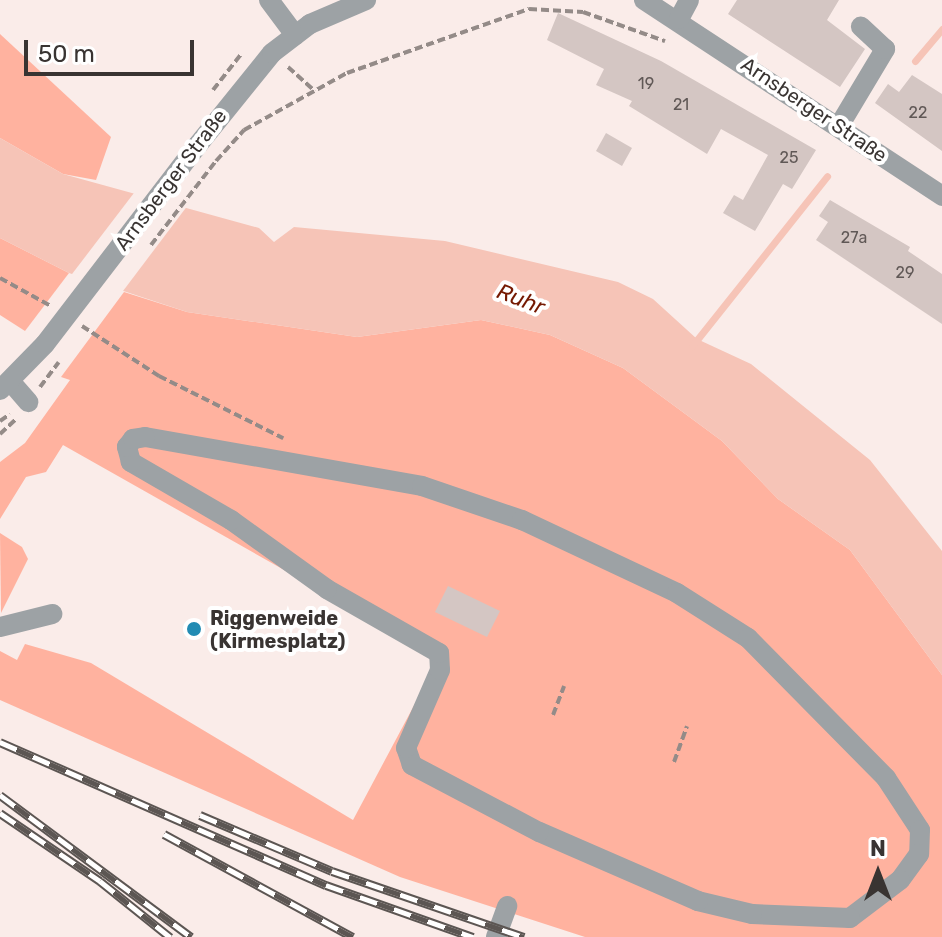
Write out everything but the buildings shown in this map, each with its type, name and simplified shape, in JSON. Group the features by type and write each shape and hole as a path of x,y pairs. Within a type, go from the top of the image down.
{"street":[{"path":"269,0 295,35"},
{"name":"Arnsberger Straße","path":"5,386 45,344 249,78 295,35 366,0"},
{"name":"Arnsberger Straße","path":"644,0 679,19 942,196"},
{"path":"679,19 689,0"},
{"path":"839,126 885,49 861,27"},
{"path":"5,386 28,402"},
{"path":"145,437 297,467 371,473 522,520 677,593 748,638 886,778 920,830 919,854 871,906 850,918 829,921 752,914 698,901 539,832 405,758 440,670 439,653 327,589 231,520 128,458 131,441 145,437"},
{"path":"0,627 52,614"},
{"path":"496,937 507,906"}],"path":[{"path":"216,161 244,130 347,73 481,23 555,7 613,20 669,43 679,19"},
{"path":"0,278 60,311"},
{"path":"72,319 159,376 296,445"},
{"path":"28,402 63,357"},
{"path":"553,715 564,686"},
{"path":"674,762 687,726"}],"shaded area":[{"path":"0,34 111,137 96,180 63,174 0,138"},
{"path":"0,238 69,273 25,331 0,315"},
{"path":"124,292 187,312 357,337 481,320 550,335 623,368 722,441 778,499 850,550 942,675 942,937 585,937 400,877 0,700 0,651 17,660 25,644 91,663 353,820 434,668 433,654 63,445 46,472 26,477 0,519 0,462 25,443 70,380 61,377"},
{"path":"0,533 22,547 28,559 1,613"}],"water":[{"name":"Ruhr","path":"0,138 63,174 259,228 274,242 294,227 445,241 618,282 653,299 697,339 751,364 870,460 942,551 942,675 850,550 778,499 722,441 623,368 550,335 481,320 357,337 187,312 69,273 0,238"}],"pier":[{"path":"137,189 188,205 120,295 69,278"}],"waterway":[{"path":"915,61 942,29"},
{"path":"692,346 827,176"}],"railway":[{"path":"0,742 326,885 473,937"},
{"path":"0,795 191,937"},
{"path":"0,813 100,881 170,937"},
{"path":"200,815 332,871 524,937"},
{"path":"164,834 353,937"}],"place":[{"name":"Riggenweide (Kirmesplatz)","path":"194,629"}]}
